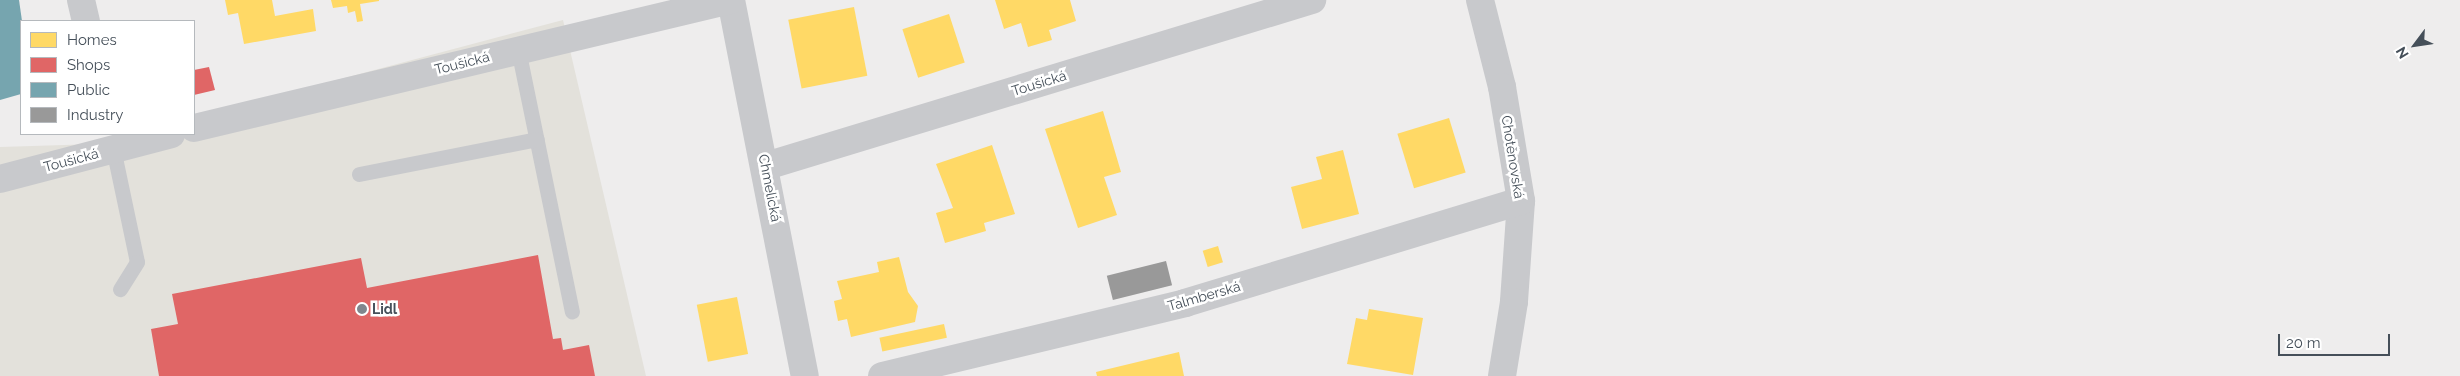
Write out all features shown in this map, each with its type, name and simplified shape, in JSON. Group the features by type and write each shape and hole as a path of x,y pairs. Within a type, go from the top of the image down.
{"street":[{"path":"81,0 86,20"},
{"name":"Toušická","path":"195,128 518,49 731,0"},
{"name":"Chmelická","path":"731,0 766,166 805,376"},
{"name":"Toušická","path":"766,166 1312,0"},
{"name":"Chotěnovská","path":"1480,0 1502,87 1521,201 1514,302 1502,376"},
{"name":"Toušická","path":"0,179 112,141 163,135"},
{"name":"Talmberská","path":"882,376 1185,303 1521,201"}],"lane":[{"path":"518,49 572,311"},
{"path":"359,174 537,139"},
{"path":"112,141 137,262 120,289"}],"shaded area":[{"path":"563,20 646,376 0,376 0,147 96,144 195,135 195,118"}],"building: Homes":[{"path":"225,0 272,0 275,16 313,9 316,31 244,44 238,13 228,15"},
{"path":"331,0 379,1 360,4 363,21 357,22 355,11 348,13 347,6 333,8"},
{"path":"995,0 1070,0 1076,21 1049,30 1052,40 1028,47 1021,23 1004,29"},
{"path":"854,7 867,76 802,88 788,20"},
{"path":"949,14 965,63 918,78 902,29"},
{"path":"1103,111 1121,172 1104,177 1117,215 1078,228 1045,129"},
{"path":"1449,118 1466,173 1414,188 1397,134"},
{"path":"992,145 1015,214 984,223 986,231 945,243 936,213 953,208 936,164"},
{"path":"1343,150 1359,214 1302,229 1291,187 1322,179 1316,157"},
{"path":"1218,246 1223,262 1208,267 1203,251"},
{"path":"899,257 908,292 918,306 915,322 851,337 847,319 838,321 834,301 842,299 837,281 879,272 877,262"},
{"path":"737,297 748,354 708,362 697,305"},
{"path":"1369,309 1423,318 1413,375 1347,364 1356,318 1367,320"},
{"path":"944,324 947,338 882,351 879,338"},
{"path":"1179,352 1184,376 1097,376 1096,372"}],"building: Shops":[{"path":"209,67 215,90 195,95 195,70"},
{"name":"Lidl","path":"538,255 553,339 561,338 563,350 589,345 595,376 159,376 151,329 178,324 172,294 361,258 367,288"}],"building: Public":[{"path":"0,0 19,0 22,20 20,20 20,94 0,100"}],"building: Industry":[{"path":"1166,261 1172,285 1113,300 1107,276"}],"place":[{"name":"Lidl","path":"362,309"}]}
